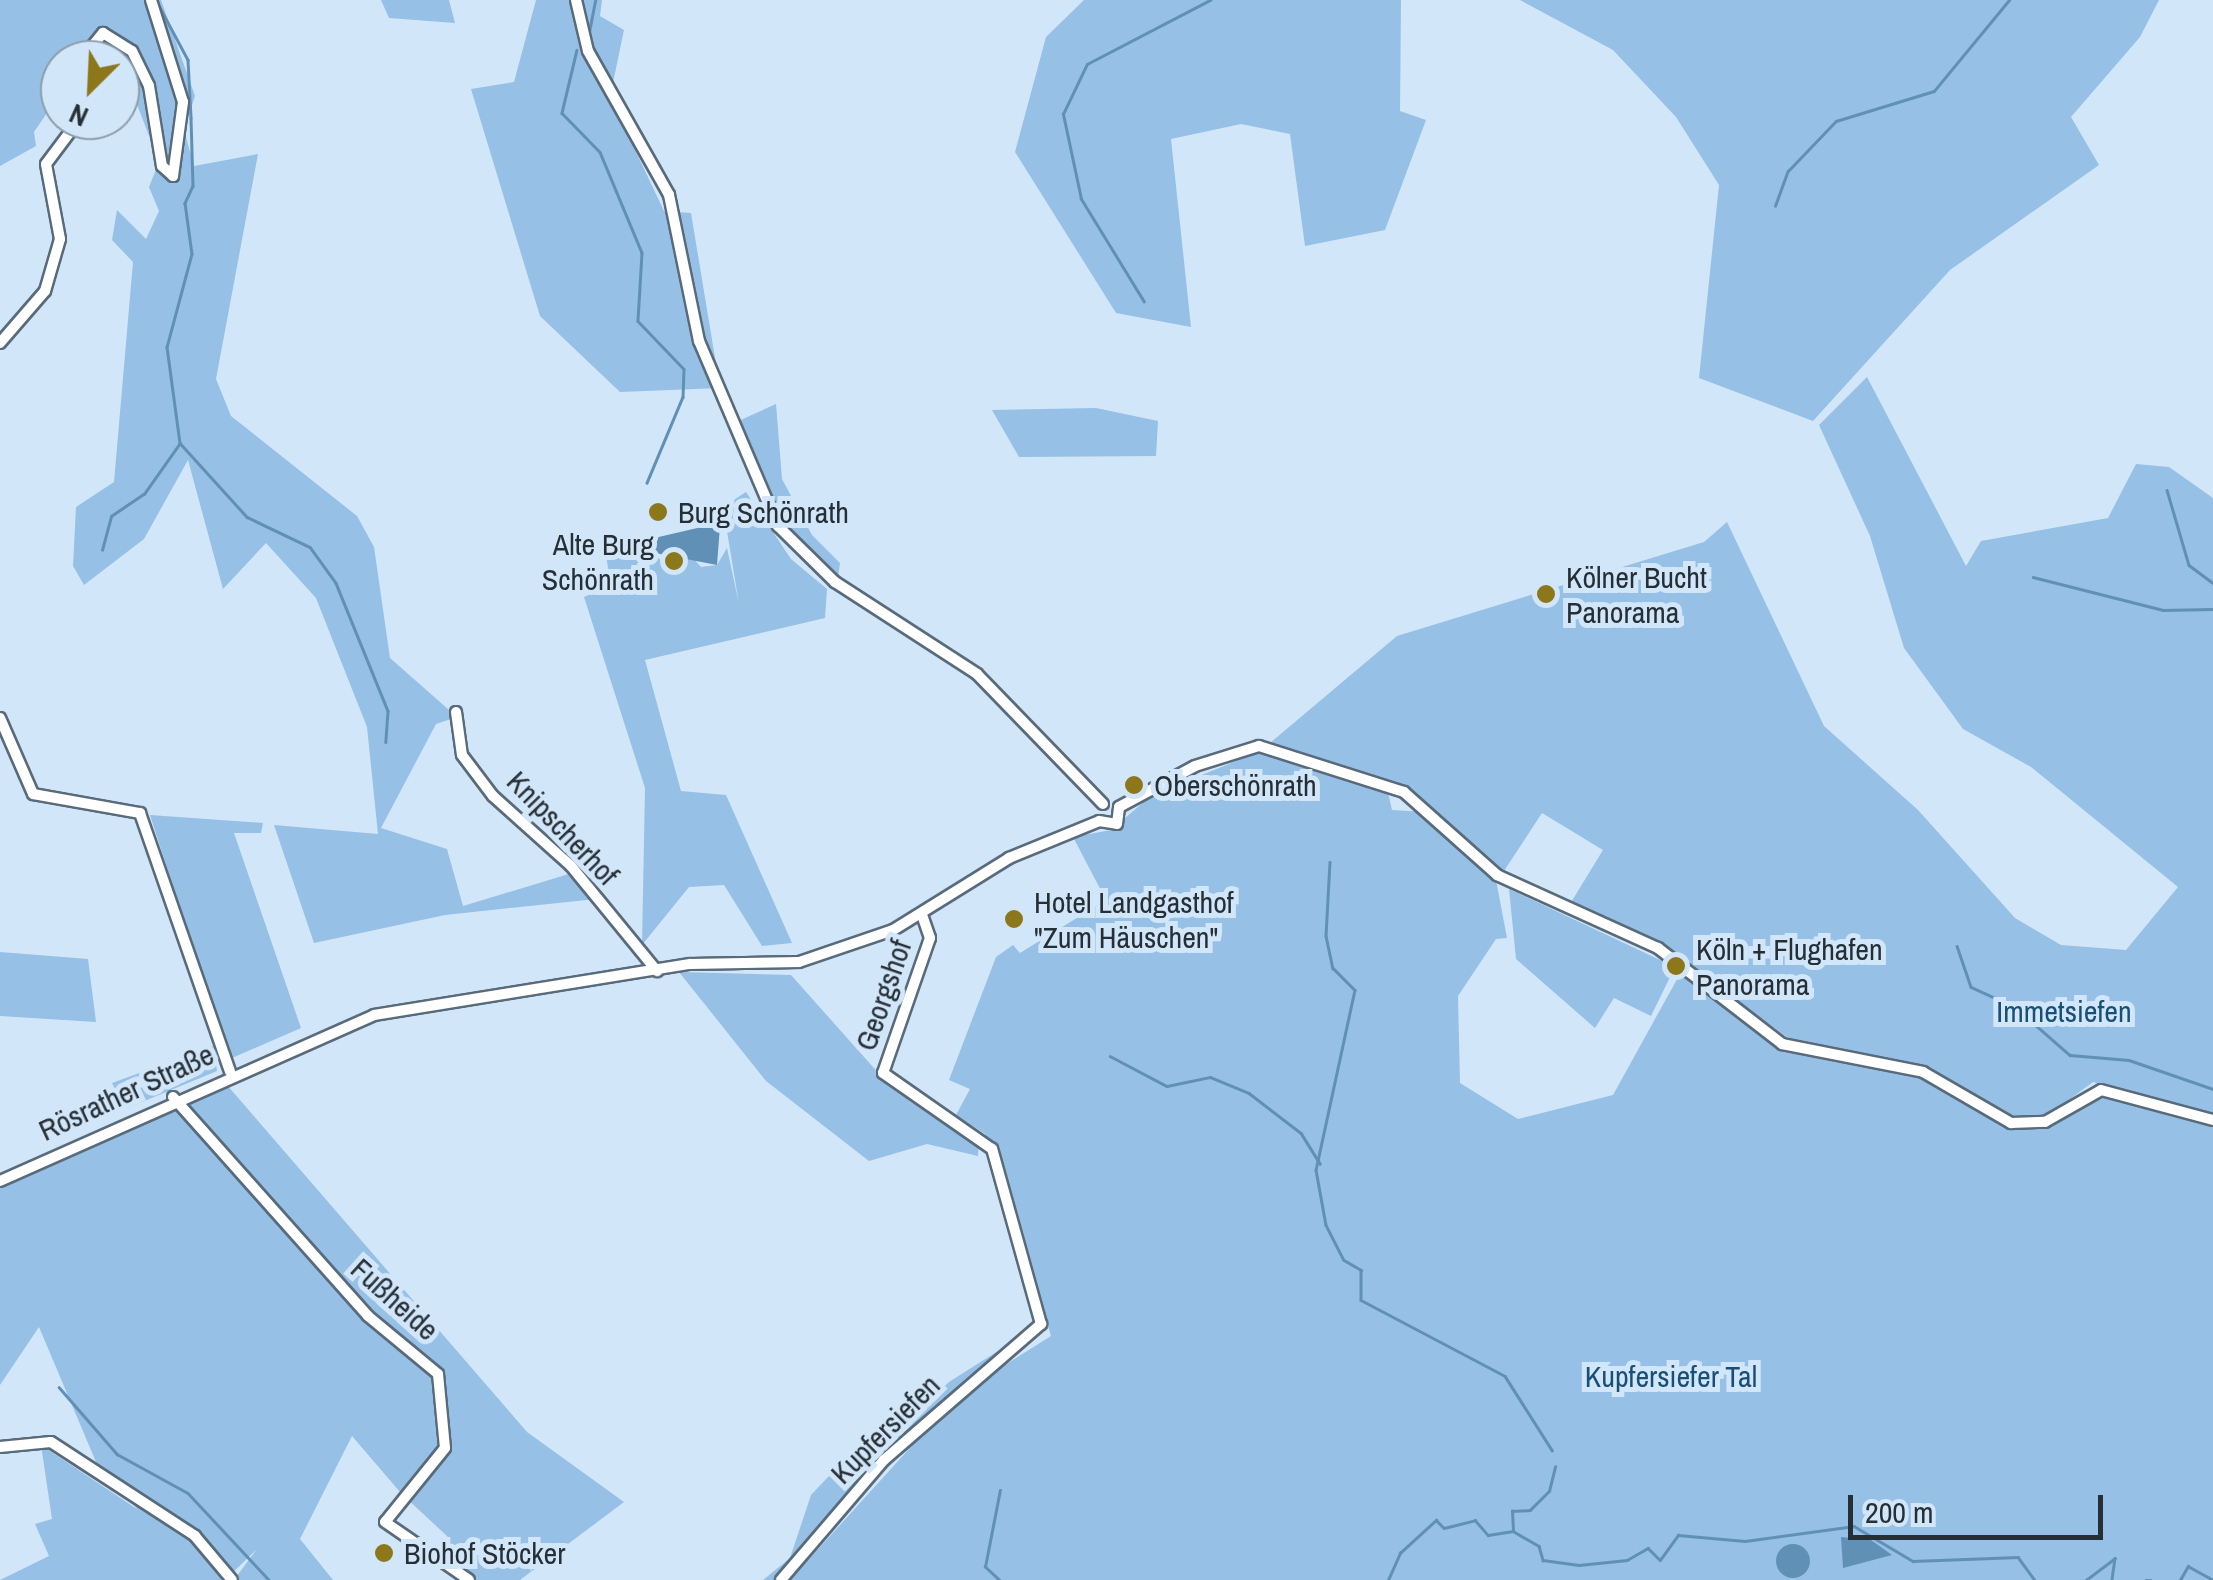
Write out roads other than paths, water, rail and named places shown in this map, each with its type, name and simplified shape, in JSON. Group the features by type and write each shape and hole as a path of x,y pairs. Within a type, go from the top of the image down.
{"street":[{"path":"140,67 149,86 162,166 173,176 182,102 151,0"},
{"path":"576,0 588,51 669,195 699,341 778,526 835,582 977,674 1103,804 1119,806 1260,746 1404,792 1496,875 1658,948 1782,1044 1923,1072 2011,1124 2045,1122 2101,1090 2213,1120"},
{"path":"0,343 40,302 59,248 46,164 61,140"},
{"name":"Knipscherhof","path":"456,712 462,755 502,807 571,866 657,971"},
{"path":"0,718 33,794 140,813 230,1072"},
{"path":"1099,821 1103,804"},
{"path":"922,915 1009,858 1099,821 1117,824 1119,806"},
{"name":"Rösrather Straße","path":"0,1181 230,1072 407,1006 657,971 810,959 922,915"},
{"name":"Georgshof","path":"922,915 930,928 882,1070 938,1107 996,1157 1038,1330"},
{"name":"Fußheide","path":"174,1097 368,1316 438,1374 445,1448 384,1522 470,1580"},
{"name":"Kupfersiefen","path":"781,1580 884,1460 1038,1330"},
{"path":"0,1448 51,1442 196,1536 232,1580"}],"waterway":[{"path":"156,0 188,60 193,186 185,203 192,254 167,347 180,443 247,517 310,547 336,583 388,711 386,742"},
{"path":"589,32 595,0"},
{"path":"1144,302 1081,199 1063,114 1087,64 1210,0"},
{"path":"1775,206 1788,171 1836,121 1934,91 2009,0"},
{"path":"577,50 562,113 600,152 642,253 638,321 684,369 683,397 647,483"},
{"path":"102,550 111,516 144,494 180,443"},
{"path":"2167,490 2189,565 2213,583"},
{"path":"2033,577 2163,610 2213,609"},
{"path":"1330,862 1326,936 1333,968 1355,990 1316,1170 1326,1225 1344,1260 1361,1270 1361,1300 1505,1376 1552,1450"},
{"name":"Immetsiefen","path":"1957,946 1971,987 2015,1007 2070,1055 2129,1060 2213,1089"},
{"path":"1110,1056 1167,1086 1210,1077 1249,1093 1301,1133 1320,1163"},
{"path":"59,1387 117,1454 188,1493 269,1580"},
{"path":"1513,1530 1512,1511 1530,1510 1549,1491 1555,1467"},
{"path":"999,1580 985,1567 1000,1490"},
{"path":"1388,1580 1400,1553 1436,1520 1444,1528 1475,1520 1488,1535 1513,1531 1539,1546 1543,1560 1579,1565 1627,1560 1648,1548 1660,1560 1678,1535 1745,1541 1854,1526 1913,1561 2018,1557 2035,1580"},
{"path":"2086,1580 2115,1558 2112,1580"},
{"path":"2180,1580 2188,1566 2213,1580"},
{"path":"2146,1580 2151,1580"}],"place":[{"name":"Burg Schönrath","path":"658,512"},
{"name":"Alte Burg Schönrath","path":"674,561"},
{"name":"Kölner Bucht Panorama","path":"1546,594"},
{"name":"Oberschönrath","path":"1134,785"},
{"name":"Hotel Landgasthof \"Zum Häuschen\"","path":"1014,919"},
{"name":"Köln + Flughafen Panorama","path":"1676,966"},
{"name":"Biohof Stöcker","path":"384,1553"}],"park label":[{"name":"Kupfersiefer Tal","path":"1671,1376"}]}
